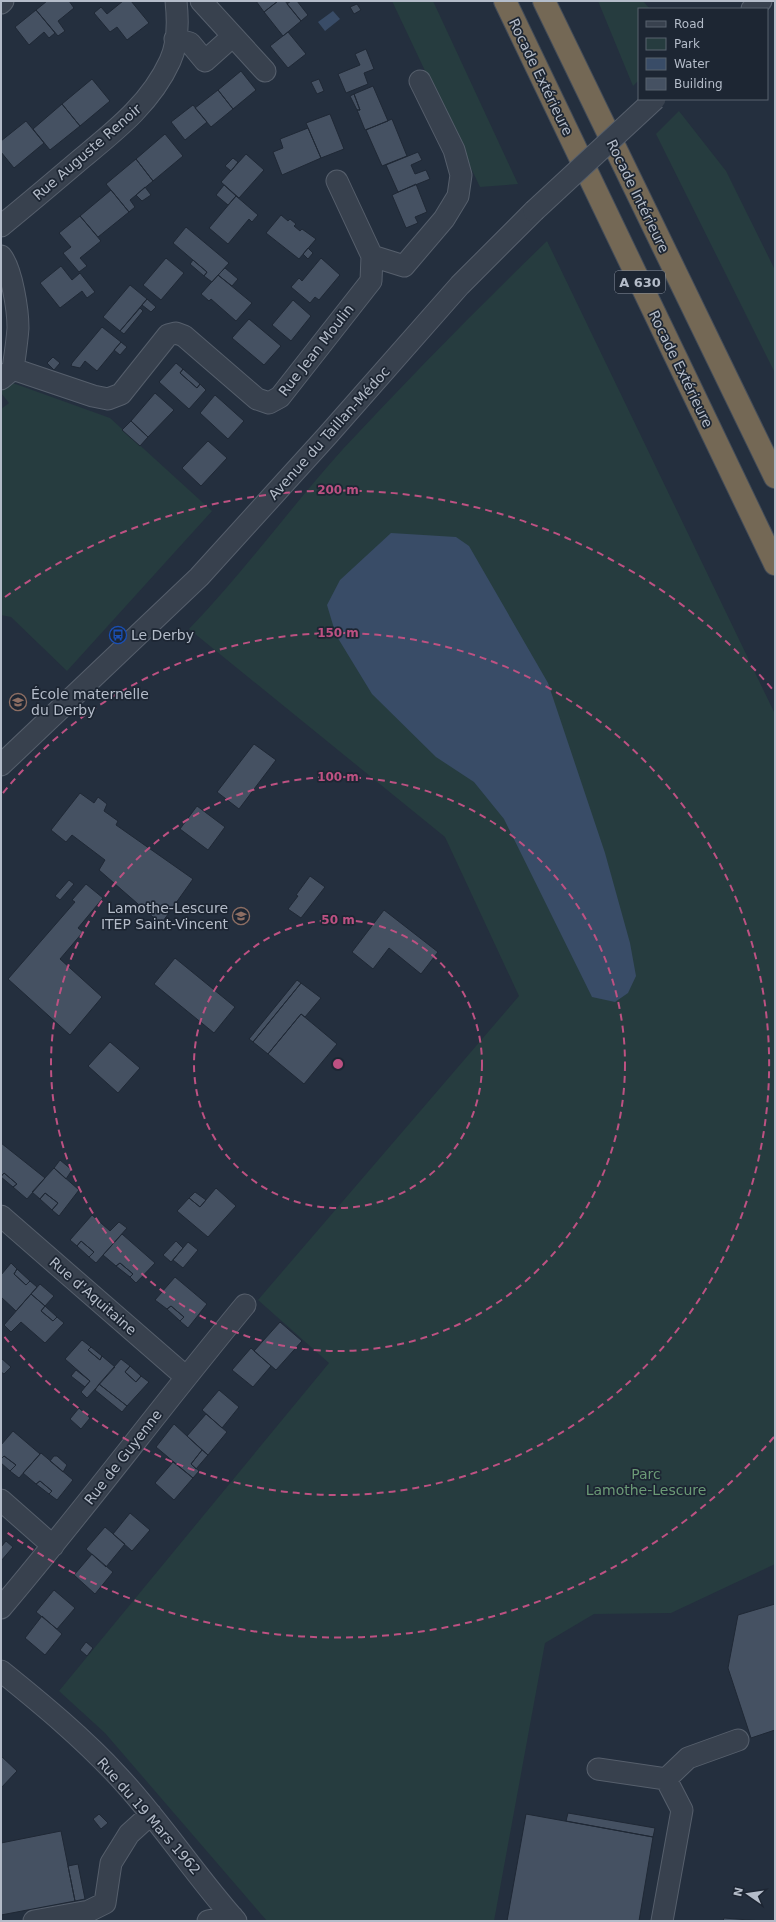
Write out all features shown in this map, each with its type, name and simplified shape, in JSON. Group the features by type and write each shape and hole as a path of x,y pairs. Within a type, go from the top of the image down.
{"highway":[{"name":"Rocade Extérieure","path":"505,1 775,564"},
{"name":"Rocade Intérieure","path":"544,1 775,477"}],"street":[{"name":"Rue Auguste Renoir","path":"1,226 116,130 140,107 156,87 171,60 178,24 176,1"},
{"path":"201,1 265,71"},
{"path":"753,8 761,1"},
{"path":"175,39 190,43 204,61 233,36"},
{"path":"372,256 404,266 444,219 458,196 461,175 454,150 420,81"},
{"name":"Avenue du Taillan-Médoc","path":"1,765 199,577 317,447 460,285 534,211 654,100"},
{"name":"Rue Jean Moulin","path":"7,374 108,400 122,394 168,335 176,333 184,336 257,399 269,403 280,397 371,281 372,256 337,181"},
{"path":"1,256 5,260 16,308 18,328 7,374"},
{"name":"Rue d'Aquitaine","path":"1,1216 186,1377"},
{"name":"Rue de Guyenne","path":"1,1608 53,1546 186,1377 245,1305"},
{"path":"1,1500 53,1546"},
{"name":"Rue du 19 Mars 1962","path":"1,1670 76,1735 118,1777 151,1814 234,1919"},
{"path":"666,1779 688,1758 738,1740"},
{"path":"598,1769 666,1779"},
{"path":"662,1921 682,1810 666,1779"},
{"path":"34,1921 89,1911 105,1903 111,1863 129,1834 151,1814"},
{"path":"208,1921 234,1919"}],"green space":[{"path":"392,1 433,1 518,184 480,187"},
{"path":"598,1 643,1 649,8 638,8 638,81 633,86"},
{"path":"679,111 726,171 775,270 775,373 656,134"},
{"name":"Parc Lamothe-Lescure","path":"547,241 775,714 775,1564 671,1613 594,1614 545,1643 494,1921 267,1921 105,1733 59,1691 329,1363 258,1300 519,996 445,837 189,629 248,563 343,449 495,292"},
{"path":"10,382 110,418 212,511 67,671 11,617 1,615 1,409 9,403 1,393 1,389"}],"water":[{"path":"333,11 340,19 325,31 318,22"},
{"path":"391,533 456,537 469,546 548,683 605,853 630,943 636,976 628,993 615,1002 592,997 504,819 474,782 436,757 372,694 336,635 327,605 340,580"}],"building":[{"path":"47,1 69,1 74,8 58,21 65,31 58,36 36,10"},
{"path":"123,1 131,1 149,23 127,40 117,27 110,32 94,13 101,7 107,14"},
{"path":"256,1 278,1 264,12"},
{"path":"278,1 285,1 301,21 283,36 264,12"},
{"path":"291,1 297,1 308,15 301,21 287,4"},
{"path":"357,4 361,10 354,14 350,7"},
{"path":"36,10 55,33 49,38 44,32 29,45 15,27"},
{"path":"288,32 306,54 288,68 270,46"},
{"path":"366,49 374,69 364,73 368,84 346,93 338,74 360,65 355,54"},
{"path":"241,71 256,90 233,109 218,90"},
{"path":"92,79 110,101 80,126 62,104"},
{"path":"319,79 324,91 317,94 311,82"},
{"path":"373,86 388,121 365,130 357,110 360,110 354,94"},
{"path":"218,90 233,109 211,127 195,108"},
{"path":"354,94 360,110 357,110 350,96"},
{"path":"62,104 80,126 50,150 33,129"},
{"path":"193,105 207,122 185,140 171,122"},
{"path":"330,114 344,149 321,158 306,123"},
{"path":"392,119 407,156 382,166 366,130"},
{"path":"26,121 44,143 14,168 1,152 1,141"},
{"path":"308,128 321,158 282,175 273,152 283,148 280,139"},
{"path":"165,134 183,156 153,181 136,159"},
{"path":"418,152 422,160 411,165 415,174 426,170 430,179 398,192 386,165"},
{"path":"246,154 264,170 239,198 221,182"},
{"path":"233,158 238,162 231,171 225,166"},
{"path":"136,159 153,181 130,200 135,207 129,212 106,184"},
{"path":"416,184 427,212 415,217 418,223 406,228 392,195"},
{"path":"224,185 236,196 228,205 216,195"},
{"path":"145,187 151,195 142,201 136,195"},
{"path":"111,190 129,212 98,237 80,216"},
{"path":"236,196 258,215 252,222 249,219 228,244 209,228"},
{"path":"281,215 288,221 290,219 296,224 294,226 300,231 302,229 316,239 299,259 266,233"},
{"path":"80,216 101,241 80,258 87,266 79,272 63,253 71,247 59,233"},
{"path":"186,227 229,263 212,282 204,276 207,272 173,243"},
{"path":"308,248 313,253 308,259 303,254"},
{"path":"166,258 184,273 161,300 143,285"},
{"path":"321,258 340,275 319,300 315,297 310,303 291,287 299,278 302,281"},
{"path":"193,260 207,272 204,276 190,264"},
{"path":"61,266 72,280 80,273 95,292 87,298 82,291 60,308 40,283"},
{"path":"225,268 238,279 232,286 218,275"},
{"path":"218,275 252,303 236,321 211,299 209,301 201,294"},
{"path":"130,285 147,299 120,331 103,317"},
{"path":"147,299 156,307 151,312 142,305"},
{"path":"293,300 311,316 291,341 272,325"},
{"path":"140,308 143,311 124,334 120,331"},
{"path":"249,319 281,346 264,365 232,338"},
{"path":"102,327 121,342 97,371 85,361 80,368 71,366 72,363"},
{"path":"121,342 127,347 120,355 114,350"},
{"path":"53,357 60,363 54,370 47,363"},
{"path":"176,363 183,369 180,373 197,388 200,384 206,390 189,409 159,382"},
{"path":"183,369 200,384 197,388 180,373"},
{"path":"155,393 174,410 148,437 131,421"},
{"path":"215,395 244,421 228,439 200,413"},
{"path":"131,421 148,437 140,446 122,430"},
{"path":"208,441 227,458 201,486 182,468"},
{"path":"254,744 276,760 239,809 217,792"},
{"path":"80,793 94,803 98,797 107,804 104,811 118,821 116,825 193,879 161,924 99,870 105,860 72,835 66,842 51,830"},
{"path":"197,806 225,827 208,850 180,829"},
{"path":"310,876 325,887 301,918 288,909"},
{"path":"69,880 74,884 60,900 55,896"},
{"path":"86,884 103,898 78,928 83,932 60,959 102,997 70,1035 8,979 75,902 72,900"},
{"path":"384,910 438,952 421,974 389,948 373,969 352,952"},
{"path":"175,958 235,1007 214,1033 154,984"},
{"path":"297,980 301,983 253,1042 249,1039"},
{"path":"301,983 321,998 305,1017 301,1014 268,1054 253,1042"},
{"path":"301,1014 337,1044 304,1084 268,1054"},
{"path":"110,1042 140,1068 118,1093 88,1066"},
{"path":"1,1143 45,1178 27,1199 13,1187 17,1184 4,1173 1,1176"},
{"path":"60,1160 72,1170 66,1179 54,1168"},
{"path":"54,1168 79,1190 59,1216 52,1210 58,1203 45,1193 40,1199 32,1192"},
{"path":"4,1173 17,1184 13,1187 1,1177"},
{"path":"216,1188 236,1206 208,1237 177,1211 189,1198 200,1207"},
{"path":"195,1192 206,1200 200,1207 189,1198"},
{"path":"45,1193 58,1203 52,1210 40,1199"},
{"path":"92,1215 110,1231 119,1222 127,1228 96,1263 89,1257 94,1252 81,1241 77,1246 70,1240"},
{"path":"122,1234 155,1263 136,1283 130,1277 133,1274 120,1263 116,1266 103,1255"},
{"path":"81,1241 94,1252 89,1257 77,1246"},
{"path":"176,1241 183,1248 171,1262 163,1255"},
{"path":"188,1242 198,1250 183,1268 173,1260"},
{"path":"11,1263 17,1269 14,1274 26,1285 30,1281 37,1287 16,1311 1,1297 1,1275"},
{"path":"120,1263 133,1274 130,1277 116,1266"},
{"path":"17,1269 30,1281 26,1285 14,1274"},
{"path":"175,1277 207,1304 188,1328 180,1321 184,1317 171,1306 167,1309 155,1300"},
{"path":"40,1284 54,1296 45,1306 31,1294"},
{"path":"31,1294 45,1306 41,1311 53,1321 57,1317 64,1323 45,1343 21,1322 11,1332 4,1325"},
{"path":"45,1306 57,1317 53,1321 41,1311"},
{"path":"171,1306 184,1317 180,1321 167,1309"},
{"path":"280,1322 302,1341 276,1370 254,1351"},
{"path":"82,1340 91,1347 88,1350 100,1360 102,1356 115,1367 87,1398 81,1392 90,1381 65,1359"},
{"path":"91,1347 102,1356 100,1360 88,1350"},
{"path":"251,1348 271,1366 253,1387 232,1370"},
{"path":"1,1358 11,1367 4,1374 1,1372"},
{"path":"121,1359 130,1366 125,1372 136,1382 141,1376 149,1382 127,1406 99,1384"},
{"path":"130,1366 141,1376 136,1382 125,1372"},
{"path":"76,1370 90,1381 85,1387 71,1376"},
{"path":"99,1384 127,1406 122,1412 95,1390"},
{"path":"219,1390 239,1407 222,1428 202,1410"},
{"path":"79,1408 90,1418 81,1429 70,1419"},
{"path":"206,1414 227,1432 208,1455 187,1436"},
{"path":"174,1424 202,1450 191,1464 199,1471 193,1478 156,1447"},
{"path":"13,1431 40,1454 19,1478 10,1471 16,1465 4,1456 1,1459 1,1445"},
{"path":"202,1450 208,1455 196,1469 191,1464"},
{"path":"41,1453 73,1480 57,1500 49,1494 52,1491 40,1481 36,1484 23,1473"},
{"path":"4,1456 16,1465 10,1471 1,1463 1,1459"},
{"path":"54,1456 57,1456 67,1465 63,1472 50,1461"},
{"path":"173,1462 193,1478 174,1500 155,1483"},
{"path":"40,1481 52,1491 49,1494 36,1484"},
{"path":"130,1513 150,1530 132,1551 113,1534"},
{"path":"105,1527 125,1544 106,1567 86,1549"},
{"path":"6,1541 13,1547 1,1561 1,1547"},
{"path":"92,1554 113,1572 95,1594 74,1575"},
{"path":"54,1590 75,1608 57,1629 36,1612"},
{"path":"775,1604 775,1730 751,1738 728,1668 738,1615"},
{"path":"42,1616 62,1634 45,1655 25,1638"},
{"path":"86,1642 93,1648 87,1656 80,1650"},
{"path":"1,1756 17,1771 1,1788"},
{"path":"568,1813 655,1828 653,1837 566,1821"},
{"path":"99,1814 108,1823 101,1829 93,1819"},
{"path":"526,1814 653,1837 639,1921 507,1921"},
{"path":"61,1831 75,1901 1,1915 1,1843"},
{"path":"78,1864 85,1899 75,1901 68,1866"},
{"path":"724,1918 761,1921 723,1921"}],"place":[{"name":"Le Derby","path":"118,635"},
{"name":"École maternelle du Derby","path":"18,702"},
{"name":"Lamothe-Lescure ITEP Saint-Vincent","path":"241,916"}]}
